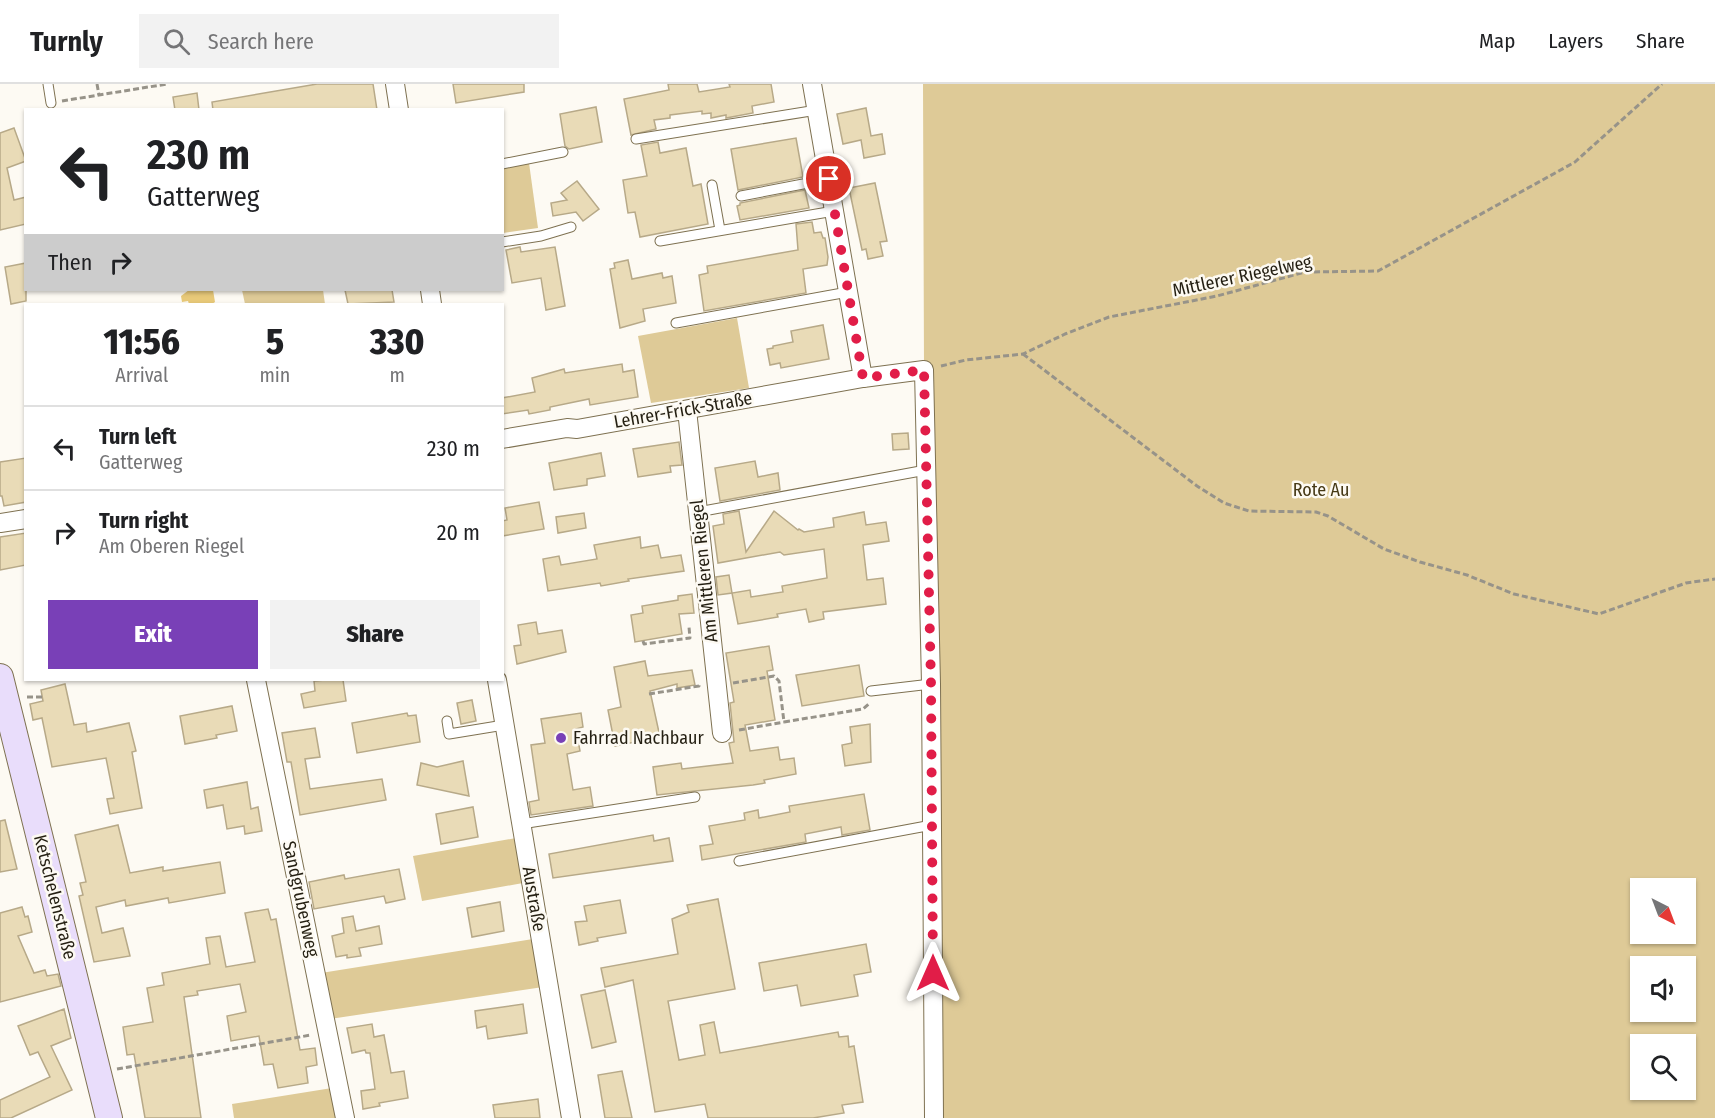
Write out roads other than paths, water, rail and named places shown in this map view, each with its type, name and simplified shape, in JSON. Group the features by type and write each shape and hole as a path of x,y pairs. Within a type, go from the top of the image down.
{"main road":[{"name":"Ketschelenstraße","path":"0,677 109,1118"}],"street":[{"path":"395,84 398,108"},
{"path":"812,84 863,378"},
{"name":"Lehrer-Frick-Straße","path":"504,439 567,428 585,428 863,378 924,370 926,470"},
{"name":"Am Mittleren Riegel","path":"687,410 722,733"},
{"path":"926,470 931,684 934,1118"},
{"path":"0,523 24,519"},
{"name":"Sandgrubenweg","path":"256,681 345,1118"},
{"name":"Austraße","path":"496,681 572,1118"}],"lane":[{"path":"48,84 51,103"},
{"path":"636,139 817,110"},
{"path":"504,164 563,152"},
{"path":"741,196 829,179"},
{"path":"712,185 720,230"},
{"path":"660,241 834,211"},
{"path":"504,242 541,236 570,226"},
{"path":"676,323 848,292"},
{"path":"698,512 926,470"},
{"path":"872,691 931,684"},
{"path":"447,721 449,734 504,724"},
{"path":"521,824 695,797"},
{"path":"739,861 932,825"}],"place":[{"name":"Fahrrad Nachbaur","path":"561,738"}],"park label":[{"name":"Rote Au","path":"1321,490"}]}
